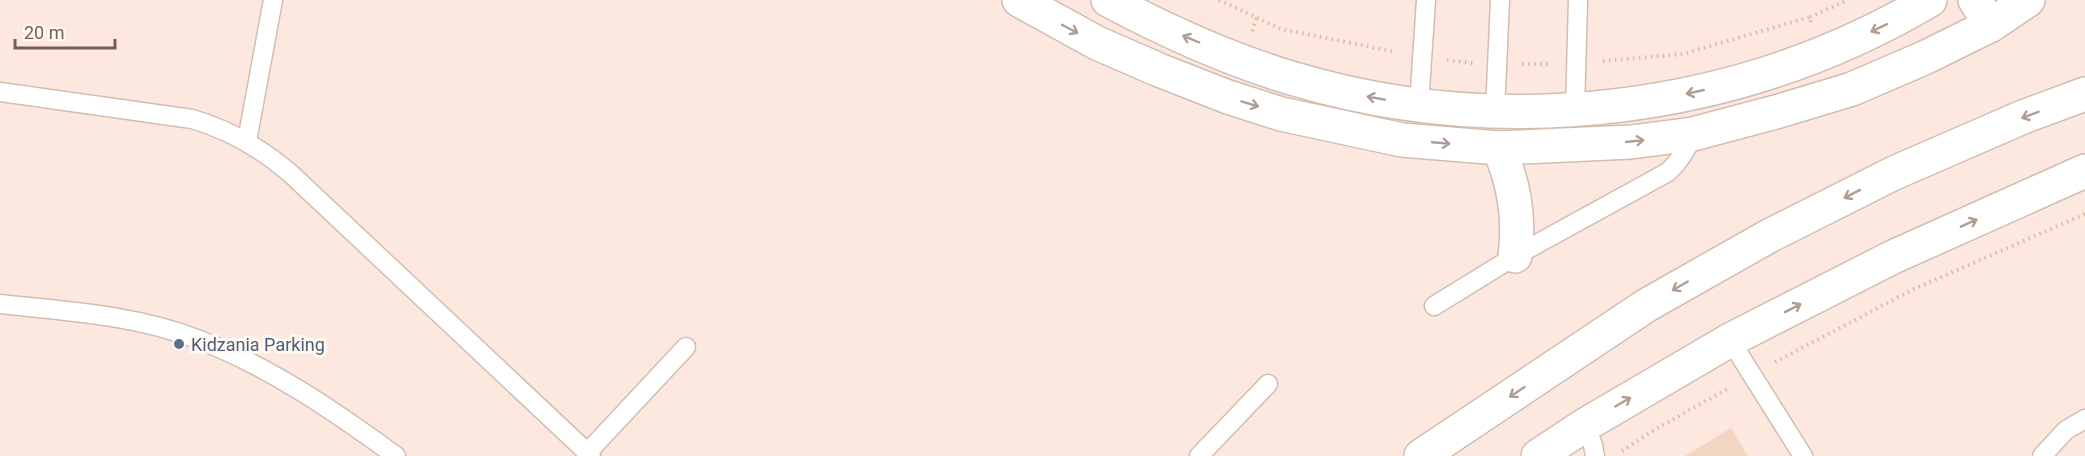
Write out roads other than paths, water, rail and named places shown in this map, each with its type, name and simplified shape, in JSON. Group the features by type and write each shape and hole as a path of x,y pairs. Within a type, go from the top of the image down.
{"street":[{"path":"1020,0 1098,43 1159,70 1228,97 1281,114 1402,140 1498,148 1621,142 1693,134 1852,90 1924,58 1983,12 2028,0"},
{"path":"1119,3 1241,60 1292,78 1358,94 1419,105 1495,111 1575,110 1670,98 1742,81 1823,54 1895,21 1930,0"},
{"path":"1281,114 1292,78"},
{"path":"1421,456 1647,305 1769,236 1894,173 2023,117 2085,94"},
{"path":"1498,148 1514,190 1518,234 1515,256"},
{"path":"1538,456 1585,424 1730,340 1893,257 2085,171"}],"lane":[{"path":"247,141 273,0"},
{"path":"1419,105 1426,0"},
{"path":"1495,111 1500,0"},
{"path":"1575,110 1578,0"},
{"path":"0,92 192,119 211,124 247,141 270,156 291,174 589,454 686,347"},
{"path":"1434,306 1515,256 1668,172 1688,149 1693,134"},
{"path":"0,304 104,315 196,338 285,382 396,456"},
{"path":"1730,340 1803,456"},
{"path":"1199,456 1268,384"},
{"path":"2042,456 2066,430 2085,419"},
{"path":"1585,424 1595,456"}],"place":[{"name":"Kidzania Parking","path":"179,344"}]}
